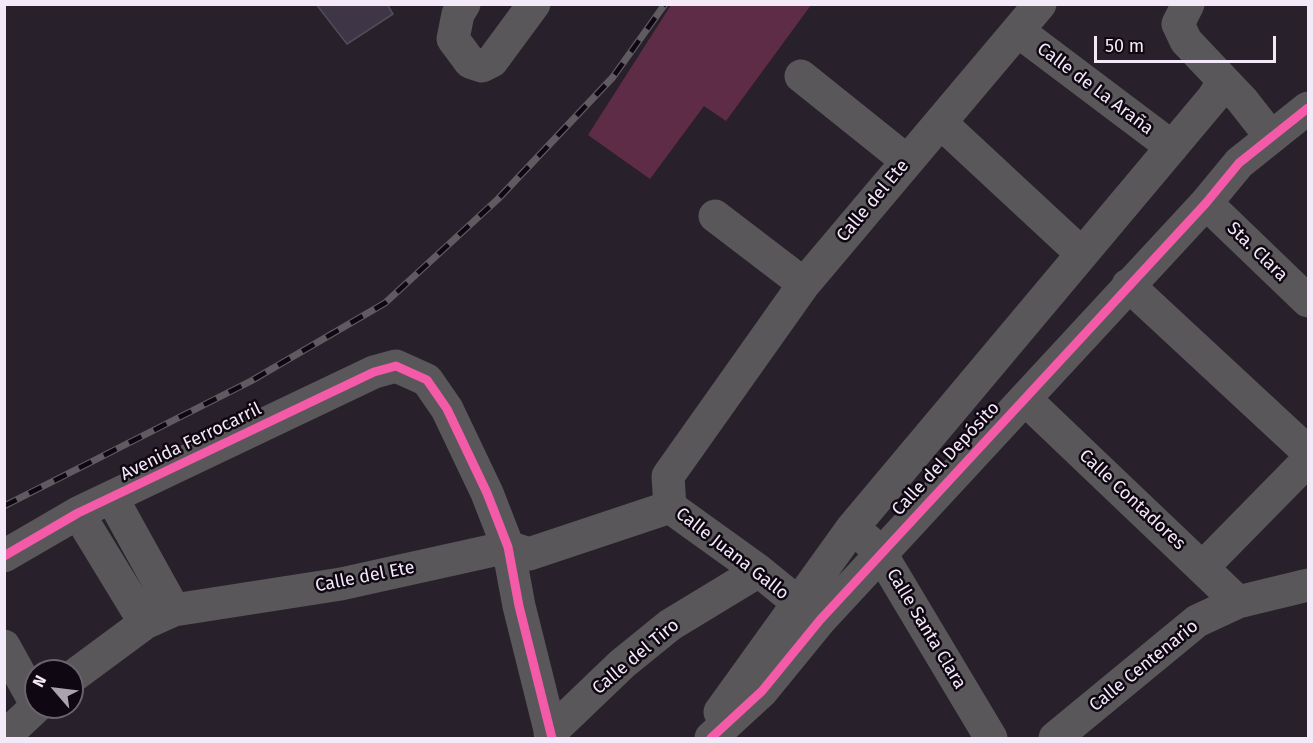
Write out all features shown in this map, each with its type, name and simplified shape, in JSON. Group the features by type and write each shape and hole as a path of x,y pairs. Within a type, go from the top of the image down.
{"street":[{"path":"464,4 458,14 453,39 470,62 482,66 492,61 534,4"},
{"name":"Calle del Ete","path":"717,405 753,375 947,129 1018,31 1041,4"},
{"path":"1188,4 1178,24 1186,41 1224,81 1271,138"},
{"name":"Calle de La Araña","path":"1018,31 1172,147"},
{"path":"801,76 907,161"},
{"name":"Calle del Depósito","path":"711,738 762,691 808,612 853,526 1172,147 1224,81"},
{"name":"Calle del Depósito","path":"703,738 808,612 881,554 1206,202 1239,163 1308,108"},
{"path":"947,129 1082,254"},
{"name":"Calle del Ete","path":"84,669 160,616 341,584 508,547 529,554 669,491 717,405 804,284 907,161 947,129"},
{"name":"Sta. Clara","path":"1206,202 1308,301"},
{"path":"715,216 804,284"},
{"path":"1128,285 1308,452"},
{"name":"Avenida Ferrocarril","path":"4,556 78,513 374,372 396,366 427,380 447,409 487,493 508,547"},
{"name":"Calle Contadores","path":"1025,399 1238,602"},
{"path":"1203,567 1308,460"},
{"name":"Calle Juana Gallo","path":"669,491 808,612"},
{"path":"112,498 160,616"},
{"path":"78,513 160,616"},
{"name":"Calle Santa Clara","path":"853,526 881,554 991,738"},
{"path":"508,547 519,606 551,736"},
{"name":"Calle del Tiro","path":"551,736 622,664 670,625 759,571"},
{"name":"Calle Centenario","path":"1055,738 1197,621 1238,602 1308,585"},
{"path":"4,646 24,683"},
{"path":"4,737 24,717"}],"shaded area":[{"path":"671,5 811,5 726,121 704,106 650,179 588,135"}],"building":[{"path":"316,4 387,4 393,14 347,44"}],"railway":[{"path":"4,506 251,381 385,303 498,199 613,77 665,4"}],"cycle path":[{"path":"711,738 762,691 820,620 1206,203 1239,163 1308,108"},
{"path":"4,556 78,513 374,372 396,366 427,380 447,409 487,493 508,547 519,606 552,738"}]}
